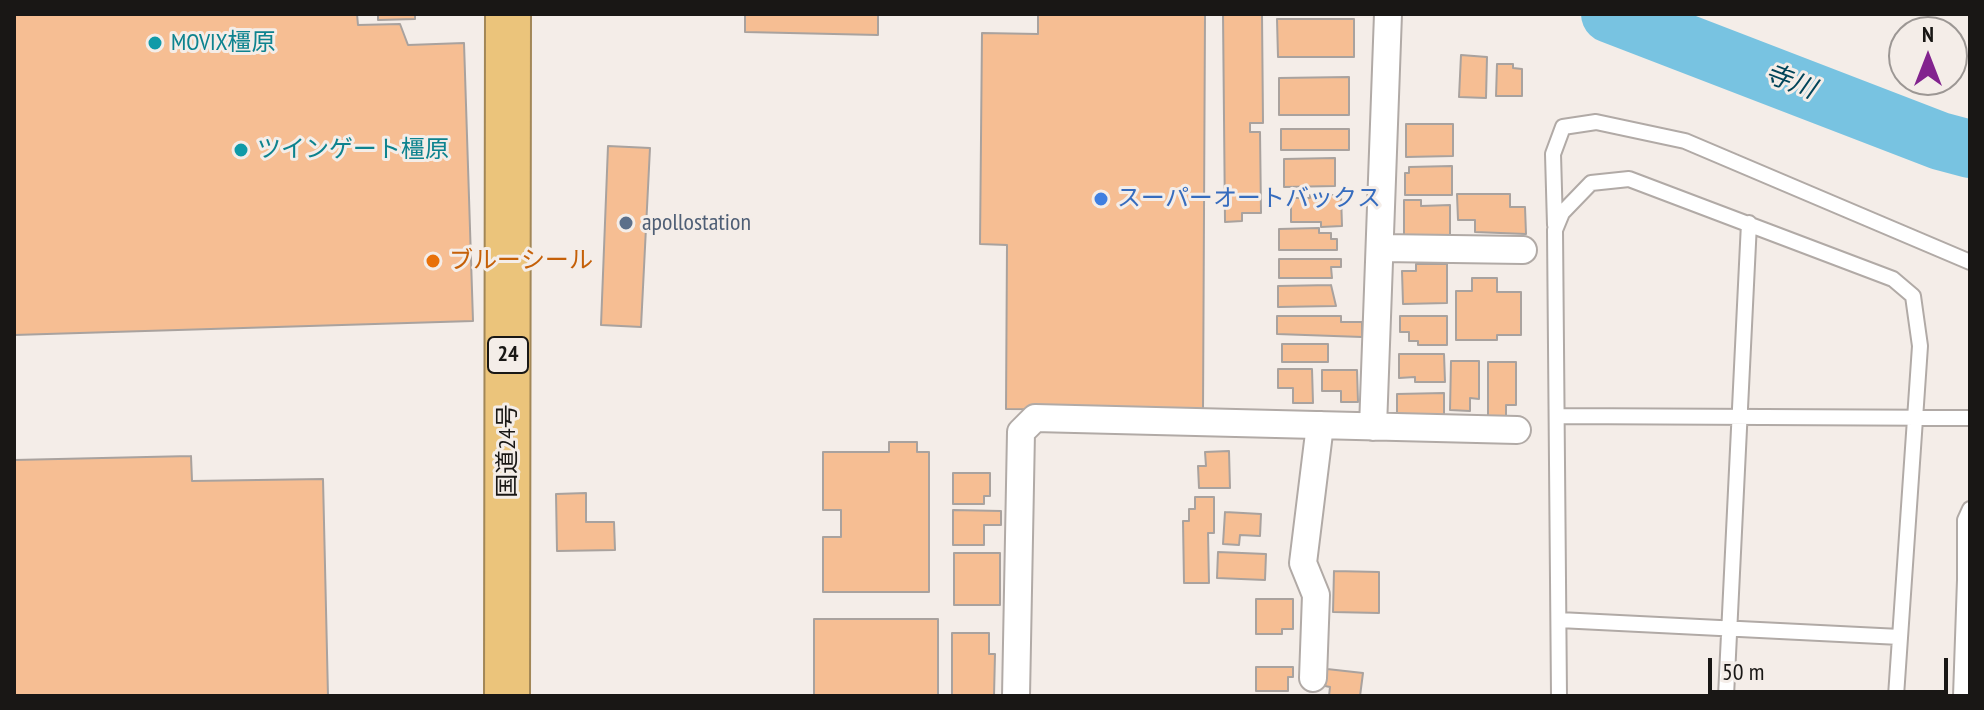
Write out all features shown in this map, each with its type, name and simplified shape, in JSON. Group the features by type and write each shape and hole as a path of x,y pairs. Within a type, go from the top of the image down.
{"highway":[{"name":"国道24号","path":"507,696 508,14"}],"street":[{"path":"1373,427 1382,248 1388,15"},
{"path":"1382,248 1523,250"},
{"path":"1016,696 1021,432 1035,418 1517,430"},
{"path":"1313,678 1316,595 1303,563 1320,425"}],"lane":[{"path":"1559,696 1553,154 1563,127 1596,122 1685,141 1970,262"},
{"path":"1555,230 1562,213 1591,183 1629,179 1893,279 1913,296 1920,346 1896,696"},
{"path":"1726,696 1749,223"},
{"path":"1557,416 1970,418"},
{"path":"1961,696 1968,577 1965,520 1970,509"},
{"path":"1559,620 1900,637"}],"building":[{"name":"ツインゲート橿原","path":"14,14 357,14 358,25 400,24 408,45 464,43 473,321 14,335"},
{"path":"378,14 415,14 415,19 378,20"},
{"path":"745,14 878,14 878,35 745,32"},
{"path":"1038,14 1205,14 1203,410 1006,409 1007,245 980,244 982,33 1038,34"},
{"path":"1223,14 1262,15 1263,123 1250,123 1250,132 1260,132 1261,213 1242,213 1242,221 1225,222"},
{"path":"1277,19 1354,19 1354,57 1278,57"},
{"path":"1461,55 1487,57 1486,98 1459,97"},
{"path":"1497,64 1513,64 1513,68 1522,69 1522,96 1496,96"},
{"path":"1349,77 1349,115 1279,115 1279,78"},
{"path":"1406,124 1453,124 1453,156 1406,157"},
{"path":"1281,129 1349,129 1349,150 1281,150"},
{"path":"608,146 650,148 641,327 601,325"},
{"path":"1335,158 1335,186 1284,187 1284,159"},
{"path":"1452,166 1452,195 1405,195 1405,173 1409,173 1409,167"},
{"path":"1457,194 1510,194 1510,207 1525,207 1526,234 1475,232 1475,220 1458,220"},
{"path":"1310,195 1341,195 1342,226 1321,227 1321,222 1291,222 1291,198 1310,198"},
{"path":"1404,200 1421,200 1421,206 1450,205 1450,235 1404,236"},
{"path":"1319,228 1319,233 1331,233 1331,239 1337,239 1337,250 1279,250 1279,229"},
{"path":"1279,259 1341,259 1341,267 1331,267 1332,278 1279,278"},
{"path":"1416,264 1447,264 1447,303 1403,304 1402,271 1416,271"},
{"path":"1472,278 1497,278 1497,292 1521,292 1521,335 1497,335 1497,340 1456,340 1456,291 1472,291"},
{"path":"1331,285 1336,306 1278,307 1278,286"},
{"path":"1277,316 1341,316 1341,322 1362,322 1362,337 1277,334"},
{"path":"1400,316 1447,316 1447,345 1418,345 1418,341 1409,341 1409,332 1400,332"},
{"path":"1282,344 1328,344 1328,362 1282,362"},
{"path":"1399,354 1444,354 1445,382 1415,382 1415,377 1399,378"},
{"path":"1451,361 1479,361 1479,399 1470,398 1470,411 1450,410"},
{"path":"1488,362 1516,362 1516,405 1506,405 1506,417 1488,417"},
{"path":"1278,369 1312,369 1313,403 1293,403 1293,388 1278,388"},
{"path":"1322,370 1357,370 1358,402 1341,402 1341,391 1322,391"},
{"path":"1444,393 1444,417 1397,417 1397,394"},
{"path":"889,442 917,442 917,452 929,452 929,592 823,592 823,537 841,537 841,510 823,510 823,452 889,452"},
{"path":"1229,451 1230,488 1199,488 1198,466 1206,466 1205,452"},
{"path":"191,456 192,481 323,479 328,696 14,696 14,460"},
{"path":"953,473 990,473 990,496 984,496 984,504 953,504"},
{"path":"586,493 586,522 614,522 615,550 557,551 556,494"},
{"path":"1195,497 1214,497 1214,533 1208,533 1209,583 1184,583 1183,521 1189,521 1189,509 1195,509"},
{"path":"953,510 1001,511 1001,525 984,525 984,545 953,545"},
{"path":"1225,512 1261,514 1260,536 1240,535 1239,545 1223,544"},
{"path":"1218,552 1266,554 1265,580 1217,578"},
{"path":"954,553 1000,553 1000,605 954,605"},
{"path":"1334,571 1379,572 1379,613 1333,612"},
{"path":"1256,599 1293,599 1293,629 1282,629 1282,634 1256,634"},
{"path":"814,619 938,619 938,696 814,696"},
{"path":"952,633 989,633 989,654 995,654 994,696 952,696"},
{"path":"1256,667 1293,667 1293,677 1288,677 1288,691 1256,691"},
{"path":"1327,669 1363,673 1360,696 1329,696 1330,687 1325,686"}],"waterway":[{"name":"寺川","path":"1610,14 1940,141 1970,149"}],"place":[{"name":"MOVIX橿原","path":"155,43"},
{"name":"ツインゲート橿原","path":"241,150"},
{"name":"スーパーオートバックス","path":"1101,199"},
{"name":"apollostation","path":"626,223"},
{"name":"ブルーシール","path":"433,261"}]}
